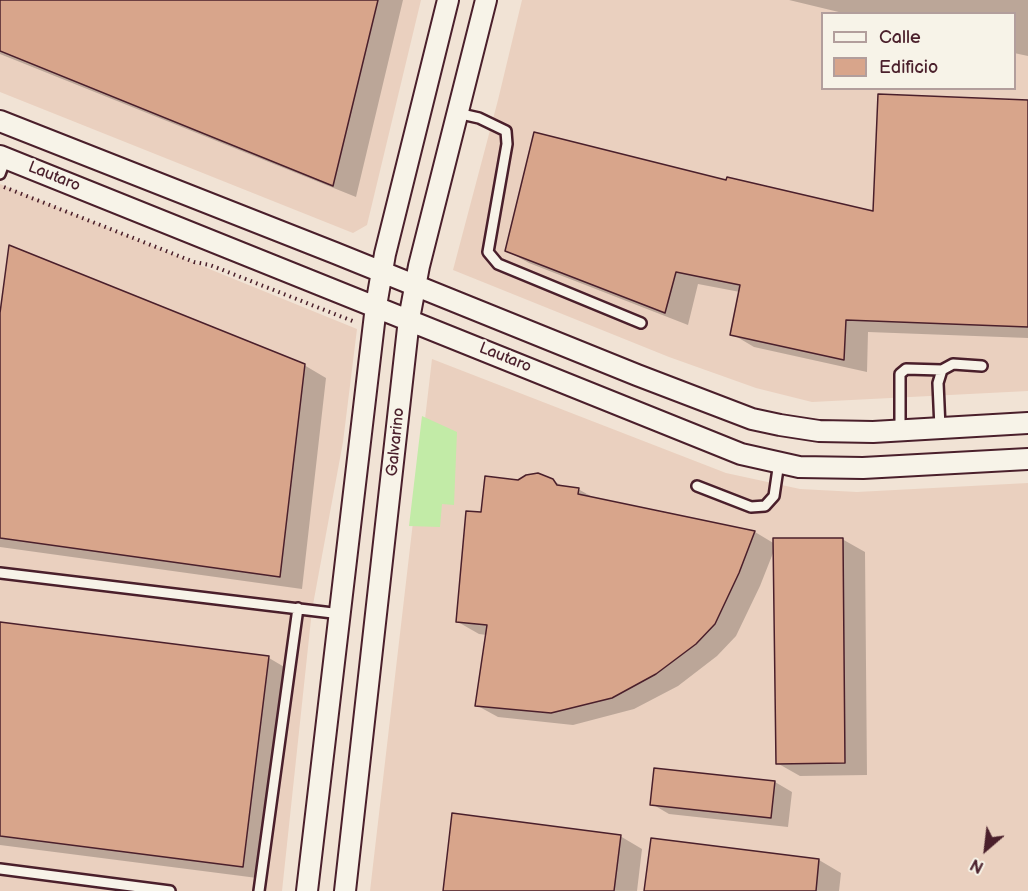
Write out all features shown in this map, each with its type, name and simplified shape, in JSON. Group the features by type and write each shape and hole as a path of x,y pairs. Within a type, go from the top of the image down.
{"street":[{"path":"307,891 376,306 385,254 448,0"},
{"name":"Galvarino","path":"345,891 414,285 486,0"},
{"name":"Lautaro","path":"0,121 752,419 819,431 900,430 1028,423"},
{"name":"Lautaro","path":"2,162 409,319 741,454 799,467 863,468 1028,459"}],"lane":[{"path":"457,113 479,118 506,131 507,144 488,252 498,264 641,323"},
{"path":"900,430 900,375 906,369 942,370 952,364 982,366"},
{"path":"940,428 938,383 942,370"},
{"path":"697,486 751,507 765,506 774,496 779,462"},
{"path":"0,573 340,614"},
{"path":"259,891 297,608"},
{"path":"0,869 170,891"}],"path":[{"path":"0,185 194,262 210,265 373,329"}],"shaded area":[{"path":"0,0 421,0 367,225 353,233 0,92"},
{"path":"522,0 1028,0 1028,391 812,402 756,388 669,357 453,270"},
{"path":"0,184 357,329 343,442 312,610 282,891 0,891"},
{"path":"432,359 726,473 800,489 857,492 1028,483 1028,891 370,891"}],"green space":[{"path":"422,416 457,432 454,505 442,504 440,527 409,526"}],"building":[{"path":"0,0 378,0 333,186 0,51"},
{"path":"878,94 1028,100 1028,327 846,320 844,360 730,335 740,285 676,272 665,313 505,251 534,132 726,180 727,177 873,211"},
{"path":"9,245 305,364 280,577 0,538 0,313"},
{"path":"538,473 553,479 557,485 579,488 578,494 755,531 739,573 715,624 696,644 656,674 612,698 551,713 475,706 487,625 456,622 466,511 481,512 485,476 518,480 526,475"},
{"path":"773,538 843,538 845,763 776,764"},
{"path":"0,622 269,656 243,867 0,836"},
{"path":"654,768 775,781 771,818 650,805"},
{"path":"452,813 621,835 614,891 443,891"},
{"path":"651,838 819,859 816,891 644,891"}]}
